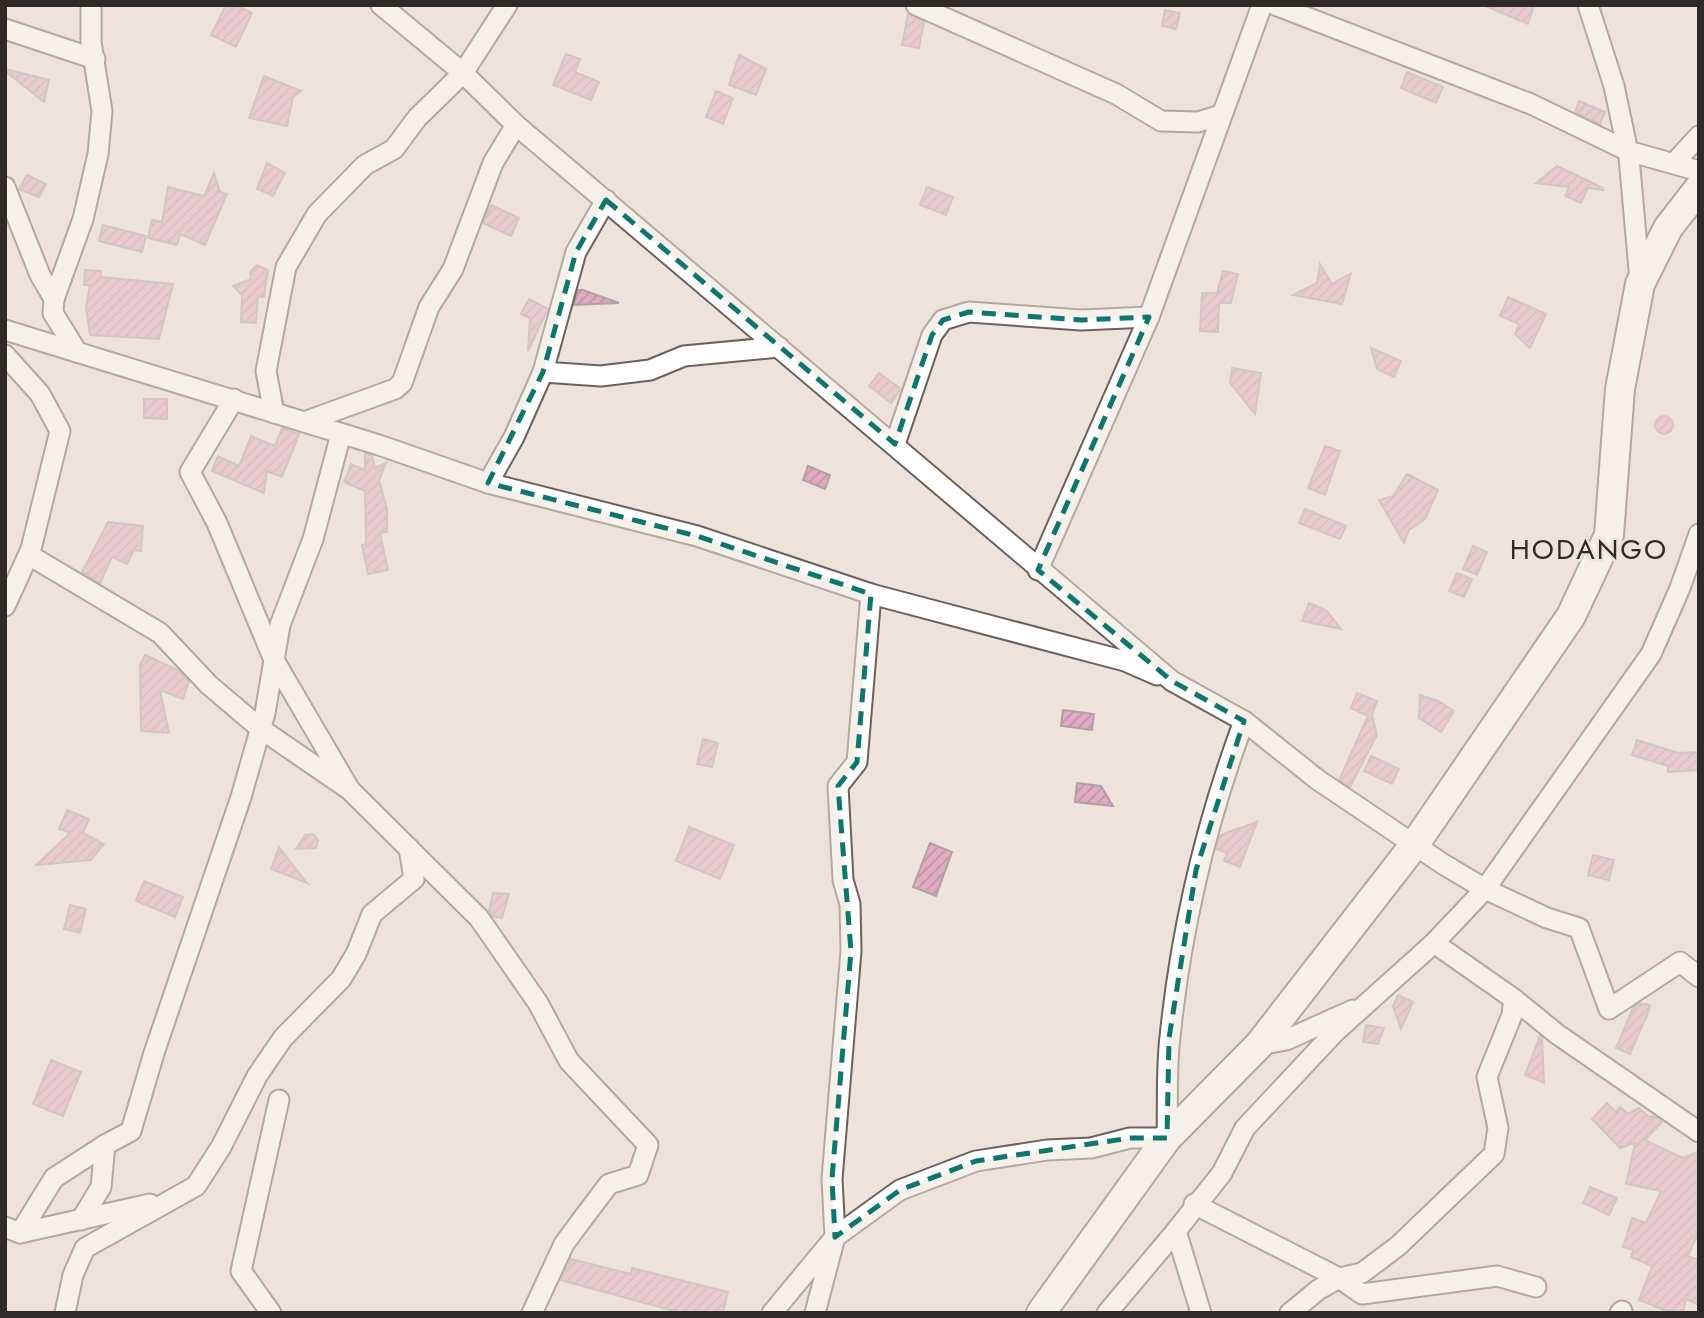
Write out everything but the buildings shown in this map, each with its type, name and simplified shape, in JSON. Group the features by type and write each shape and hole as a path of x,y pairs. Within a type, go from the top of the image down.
{"main road":[{"path":"1041,1313 1167,1138 1259,1045 1415,844 1571,616 1609,536 1620,389 1640,284 1668,228 1699,188"}],"street":[{"path":"77,352 53,313 54,299 83,219 98,154 102,111 91,42 91,5"},
{"path":"381,5 463,74 516,125 1172,681"},
{"path":"274,413 266,371 286,267 317,214 365,165 394,149 417,118 463,74 508,5"},
{"path":"916,5 1116,94 1161,121 1198,122 1221,115"},
{"path":"1038,569 1149,317 1262,5"},
{"path":"1275,5 1531,104 1628,151 1675,162 1699,171"},
{"path":"1588,5 1614,86 1628,151 1640,284"},
{"path":"5,29 95,59"},
{"path":"304,422 395,389 402,383 429,307 453,269 493,163 516,125"},
{"path":"1675,162 1699,136"},
{"path":"5,187 40,275 54,299"},
{"path":"488,483 514,437 543,372 576,252 606,200"},
{"path":"895,444 932,335 943,320 969,312 1081,320 1149,317"},
{"path":"5,330 234,399 488,483 696,536 871,594 1125,661 1172,681 1244,721 1318,780 1485,889 1547,918 1579,928 1609,1009 1680,962 1699,977"},
{"path":"543,372 601,376 650,370 684,356 779,347"},
{"path":"5,355 40,394 60,431 29,555 5,606"},
{"path":"234,399 190,472 217,523 274,660 351,790"},
{"path":"12,1230 54,1178 131,1131 154,1053 241,797 261,729 280,625 313,539 341,434"},
{"path":"1107,1313 1222,1173 1245,1128 1335,1032 1434,943 1485,889 1651,654 1699,534"},
{"path":"29,555 160,634 209,685 261,729 351,790 479,918 538,1003 569,1061 648,1145 638,1175 609,1184 564,1244 532,1313"},
{"path":"815,1313 835,1237 832,1179 851,951 850,904 843,880 838,786 857,762 871,594"},
{"path":"772,1313 835,1237 900,1190 976,1161 1047,1150 1091,1147 1130,1138 1167,1138 1169,1038 1196,870 1244,721"},
{"path":"65,1313 73,1275 85,1248 196,1186 221,1147 257,1076 283,1038 341,979 356,954 372,914 414,879 409,848"},
{"path":"1434,943 1514,999 1557,1034 1699,1132"},
{"path":"1290,1313 1318,1290 1339,1278 1362,1273 1398,1246 1494,1154 1498,1128 1487,1077 1512,1015 1514,999"},
{"path":"1259,1045 1286,1040 1370,1003"},
{"path":"271,1313 240,1271 279,1100"},
{"path":"81,1220 101,1187 105,1145"},
{"path":"12,1230 81,1220 172,1200"},
{"path":"1194,1205 1339,1278 1362,1294 1497,1276 1536,1287"},
{"path":"1176,1231 1201,1313"}],"highlighted area":[{"path":"606,200 895,444 932,335 943,320 969,312 1081,320 1149,317 1038,570 1172,681 1244,721 1196,870 1169,1038 1167,1138 1130,1138 976,1161 900,1190 835,1237 832,1179 851,951 838,786 857,762 871,594 697,536 488,483 543,372 576,252"}],"district":[{"name":"HODANGO","path":"1589,549"}]}
